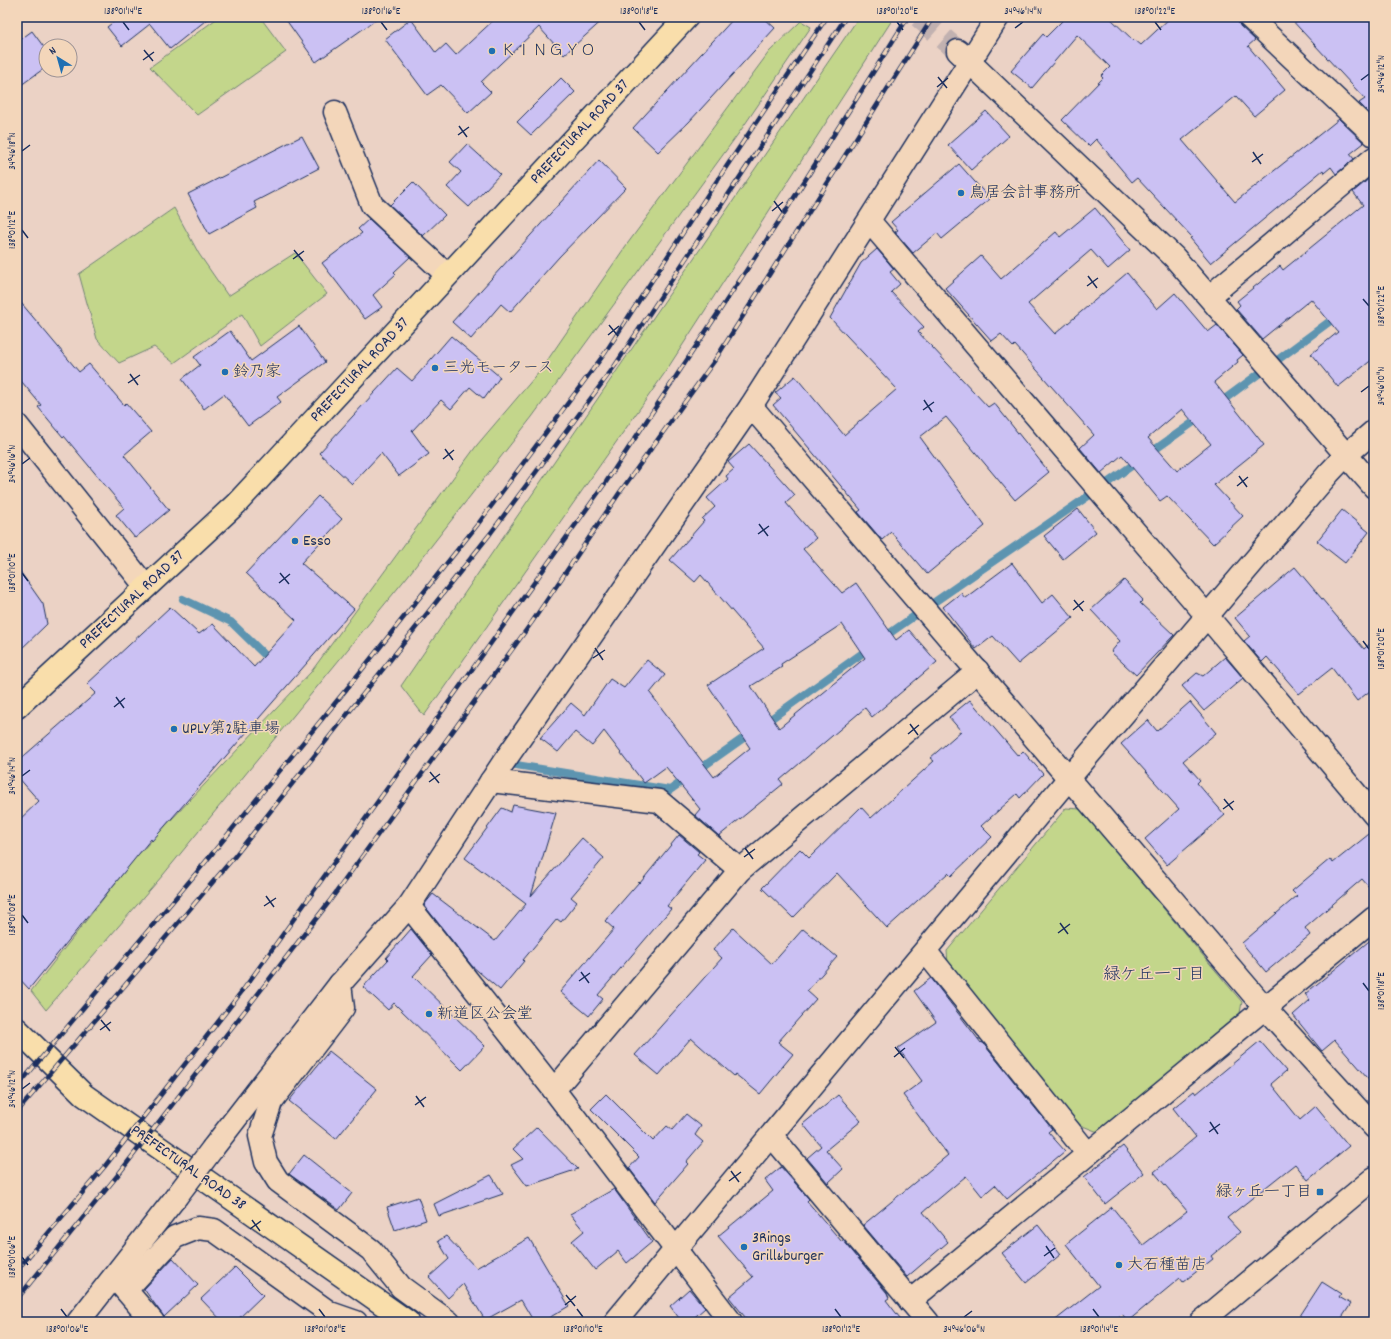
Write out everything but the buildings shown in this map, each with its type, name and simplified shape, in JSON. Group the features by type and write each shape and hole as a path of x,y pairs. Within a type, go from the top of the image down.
{"main road":[{"name":"PREFECTURAL ROAD 37","path":"17,707 237,503 687,17"},
{"name":"PREFECTURAL ROAD 38","path":"17,1028 84,1095 408,1322"}],"street":[{"path":"120,1283 176,1197 213,1148 340,984 408,906 491,781 751,406 870,222 964,56 998,17"},
{"path":"1249,17 1374,134"},
{"path":"964,56 1174,257 1210,296 1270,368 1374,487"},
{"path":"335,112 372,205 447,275"},
{"path":"1210,296 1374,158"},
{"path":"870,222 1105,499 1207,616 1374,815"},
{"path":"751,406 1266,1008 1374,1128"},
{"path":"17,425 146,587"},
{"path":"615,1322 1207,616 1346,455 1374,431"},
{"path":"554,1090 740,870 978,671"},
{"path":"491,781 659,801 740,870"},
{"path":"408,906 554,1090 731,1322"},
{"path":"910,1301 1374,918"},
{"path":"926,952 1088,1154"},
{"path":"340,984 343,1008 271,1102 260,1136 266,1162 278,1181 371,1250 401,1287 449,1322"},
{"path":"772,1136 928,1322"},
{"path":"1201,1322 1374,1178"},
{"path":"78,1322 120,1283 175,1237 198,1228 214,1230 330,1313 356,1322"},
{"path":"120,1283 153,1322"}],"green space":[{"path":"219,17 260,17 286,52 197,115 150,67"},
{"path":"859,17 894,17 664,374 424,716 401,686"},
{"path":"801,21 811,27 741,130 532,417 407,577 163,875 46,1010 31,991 135,858 311,672 477,445 540,371 625,247 769,52"},
{"path":"174,208 199,254 228,296 295,253 327,294 260,346 242,314 174,363 154,347 119,363 97,339 79,274"},
{"path":"1066,808 1080,809 1242,1002 1240,1013 1098,1132 1080,1125 948,964 947,951"}],"waterway":[{"path":"1218,404 1337,316"},
{"path":"883,638 1202,416"},
{"path":"183,599 231,622 272,662"},
{"path":"765,723 871,647"},
{"path":"504,763 670,790 752,732"}],"tunnel":[{"path":"919,17 958,51"}],"railway":[{"path":"17,1087 198,871 349,686 478,524 605,353 708,194 827,17"},
{"path":"17,1112 235,856 490,534 614,367 846,17"},
{"path":"17,1270 105,1166 243,990 606,482 785,212 908,17"},
{"path":"17,1299 117,1176 329,902 532,622 620,492 715,360 933,17"}],"place":[{"name":"ＫＩＮＧＹＯ","path":"492,51"},
{"name":"鳥居会計事務所","path":"961,193"},
{"name":"三光モータース","path":"435,368"},
{"name":"鈴乃家","path":"225,372"},
{"name":"Esso","path":"295,541"},
{"name":"UPLY第2駐車場","path":"174,729"},
{"name":"新道区公会堂","path":"429,1014"},
{"name":"緑ヶ丘一丁目","path":"1320,1192"},
{"name":"3Rings Grill&burger","path":"744,1247"},
{"name":"大石種苗店","path":"1119,1265"}],"district":[{"name":"緑ケ丘一丁目","path":"1154,976"}]}
